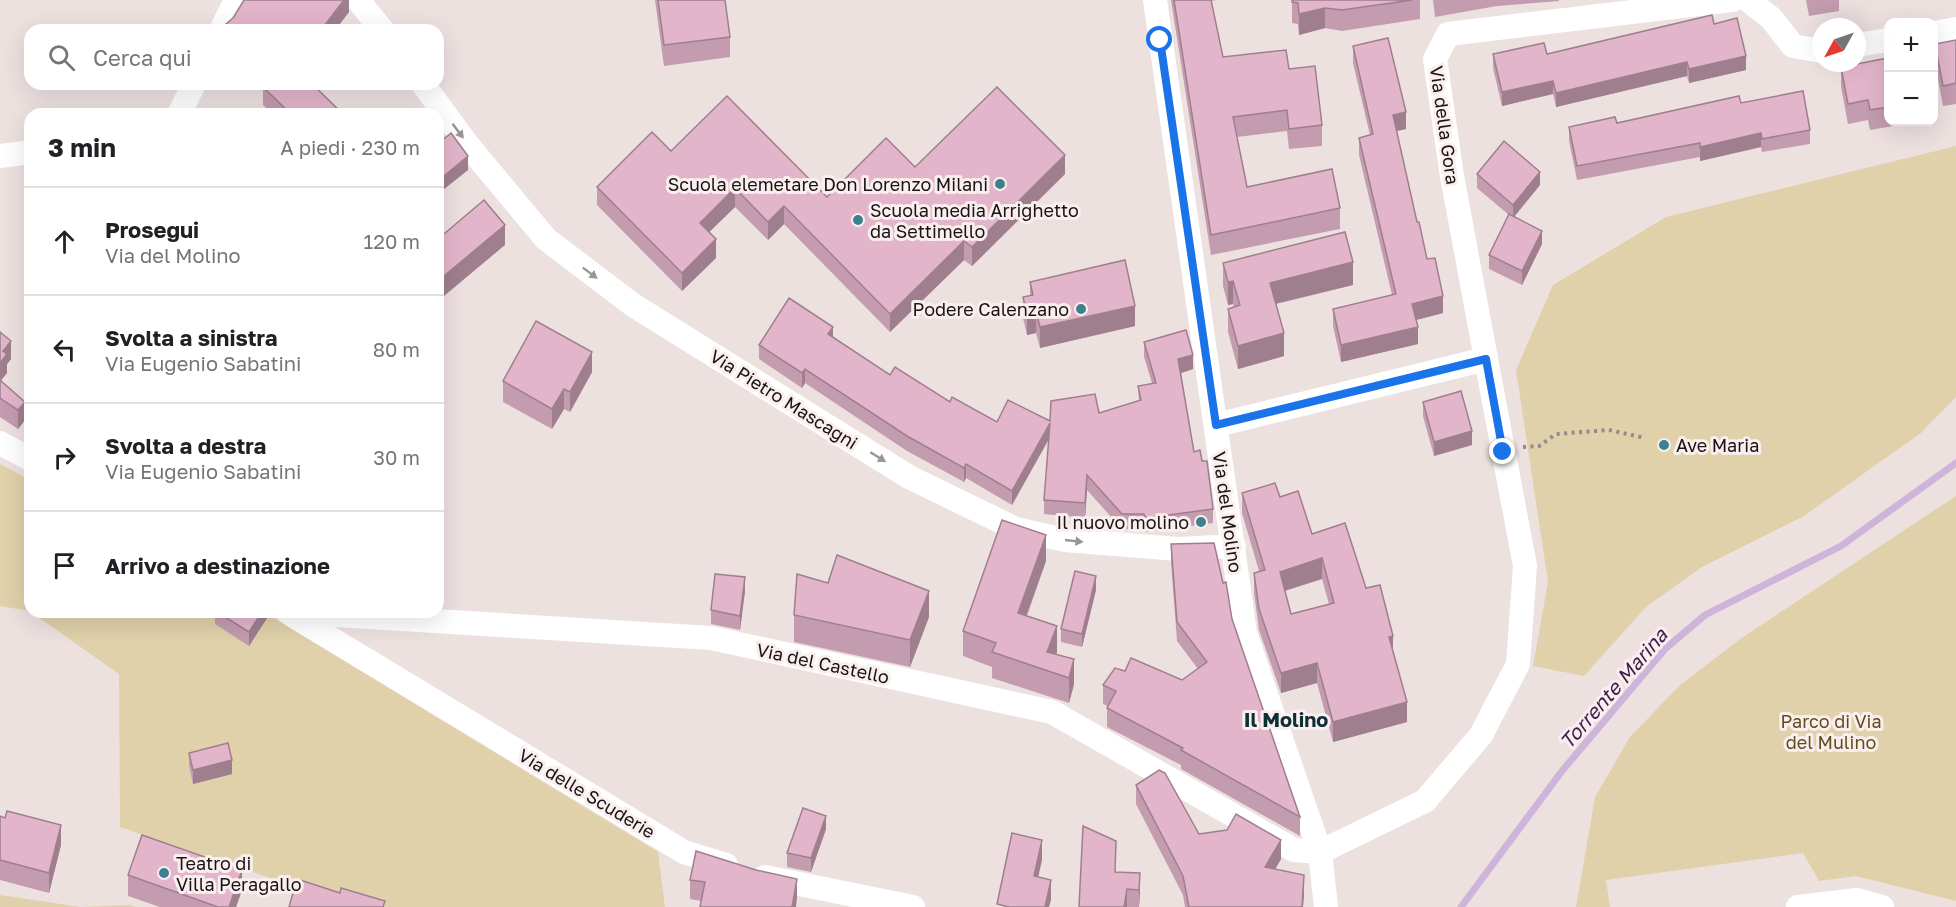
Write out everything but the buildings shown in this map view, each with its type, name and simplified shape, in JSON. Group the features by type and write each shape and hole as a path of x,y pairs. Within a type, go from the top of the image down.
{"street":[{"path":"224,24 236,0"},
{"path":"358,0 377,24"},
{"name":"Via del Molino","path":"1155,0 1245,633 1320,852 1326,907"},
{"name":"Via della Gora","path":"1486,359 1452,176 1435,59 1448,34 1732,0"},
{"path":"1748,0 1771,18 1793,46 1812,49"},
{"path":"1938,32 1956,29"},
{"path":"1866,44 1884,41"},
{"path":"182,108 191,90"},
{"name":"Via Pietro Mascagni","path":"428,90 441,108"},
{"name":"Via Pietro Mascagni","path":"444,112 546,239 633,306 909,477 1016,529 1065,540 1167,548 1234,546"},
{"path":"0,156 24,153"},
{"path":"1216,425 1486,359 1525,566 1518,664 1481,735 1425,801 1320,852"},
{"path":"0,443 24,456"},
{"name":"Via delle Scuderie","path":"298,618 684,852 760,876 824,891 888,900 913,907"},
{"name":"Via del Castello","path":"382,618 711,639 1052,712 1294,850 1320,852"},
{"path":"1798,907 1857,900 1882,907"}],"path":[{"path":"1522,447 1539,446 1556,434 1609,430 1645,438"}],"green space":[{"path":"1956,146 1956,397 1921,433 1804,516 1702,567 1646,607 1584,676 1533,666 1548,582 1516,370 1553,285 1666,217"},
{"path":"0,464 24,477 24,610 0,606"},
{"name":"Parco di Via del Mulino","path":"1956,496 1956,901 1856,876 1819,881 1803,853 1606,880 1610,907 1576,907 1595,797 1630,737 1679,686 1740,639"},
{"path":"40,618 274,618 658,852 665,907 356,907 120,827 119,674"},
{"path":"0,895 81,907 0,907"},
{"path":"129,905 136,907 81,907"}],"waterway":[{"name":"Torrente Marina","path":"1461,907 1562,771 1665,649 1705,615 1841,546 1956,463"}],"place":[{"name":"Scuola elemetare Don Lorenzo Milani","path":"1000,184"},
{"name":"Scuola media Arrighetto da Settimello","path":"858,220"},
{"name":"Podere Calenzano","path":"1081,309"},
{"name":"Ave Maria","path":"1664,445"},
{"name":"Il nuovo molino","path":"1201,522"},
{"name":"Teatro di Villa Peragallo","path":"164,873"}],"district":[{"name":"Il Molino","path":"1286,719"}],"route":[{"path":"1160,40 1216,425 1486,359 1503,452"}]}
